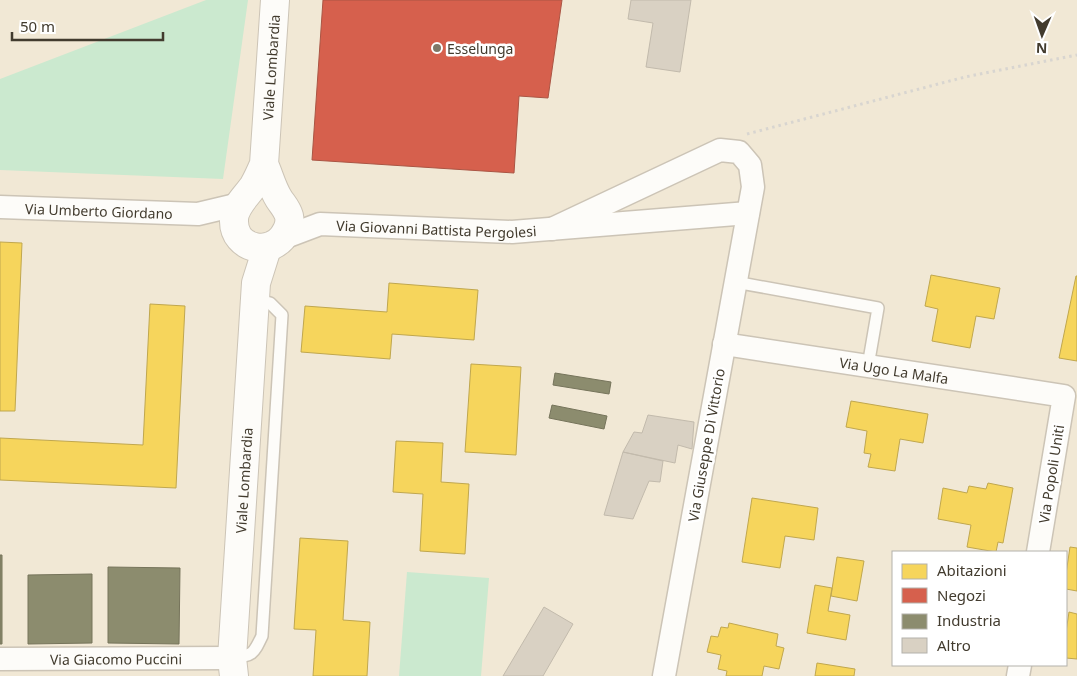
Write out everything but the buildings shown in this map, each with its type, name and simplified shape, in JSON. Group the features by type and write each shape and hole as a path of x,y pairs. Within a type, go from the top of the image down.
{"street":[{"name":"Viale Lombardia","path":"258,240 233,221 235,212 254,185 264,164 275,0"},
{"name":"Via Giovanni Battista Pergolesi","path":"258,240 320,224 512,232 552,229 748,213 753,187 750,165 738,152 720,150 552,229"},
{"name":"Viale Lombardia","path":"258,240 289,226 289,216 264,164"},
{"path":"241,202 251,195 260,193 270,194 283,203"},
{"name":"Via Umberto Giordano","path":"0,208 198,214 241,202"},
{"name":"Via Giovanni Battista Pergolesi","path":"283,203 320,224"},
{"name":"Via Giuseppe Di Vittorio","path":"664,676 748,213"},
{"name":"Via Umberto Giordano","path":"198,214 258,240"},
{"name":"Viale Lombardia","path":"233,667 258,240"},
{"name":"Via Ugo La Malfa","path":"724,344 1064,396"},
{"name":"Via Popoli Uniti","path":"1038,551 1064,396"},
{"name":"Via Giacomo Puccini","path":"0,659 233,667"}],"lane":[{"path":"736,282 878,308 868,366"}],"path":[{"path":"746,134 965,77 1077,56"}],"green space":[{"path":"206,0 248,0 223,179 0,170 0,79"},
{"path":"407,572 489,578 481,676 399,676"}],"place":[{"name":"Esselunga","path":"437,48"}]}
